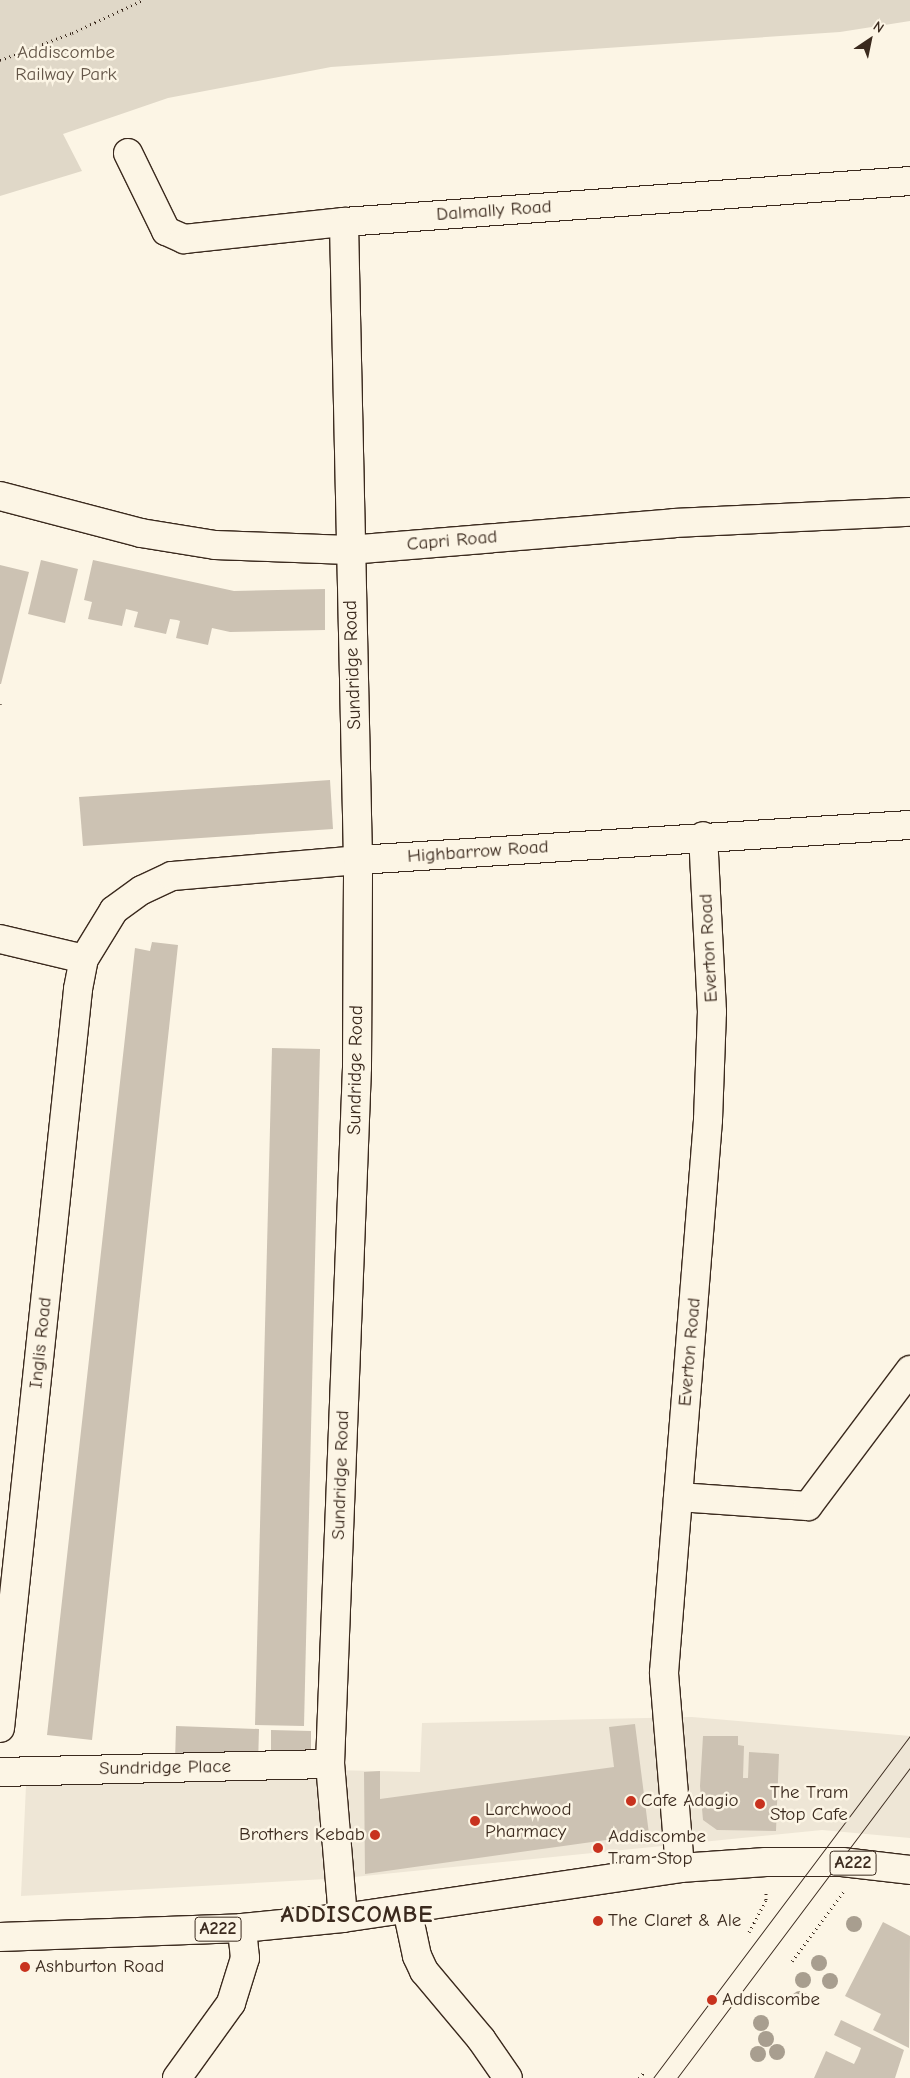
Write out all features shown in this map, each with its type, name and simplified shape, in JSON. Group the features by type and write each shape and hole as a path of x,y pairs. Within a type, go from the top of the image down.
{"street":[{"name":"Dalmally Road","path":"128,153 166,231 184,239 344,222 910,182"},
{"name":"Sundridge Road","path":"343,1918 330,1764 357,1067 358,860 349,550 344,222"},
{"name":"Capri Road","path":"0,496 141,533 215,546 349,550 674,523 910,512"},
{"name":"Highbarrow Road","path":"84,959 114,910 142,890 172,876 358,860 702,836 910,825"},
{"name":"Everton Road","path":"680,1868 664,1673 708,1120 712,1012 702,836"},
{"path":"0,939 84,959"},
{"name":"Inglis Road","path":"0,1728 84,959"},
{"path":"678,1497 808,1506 910,1370"},
{"name":"Sundridge Place","path":"0,1772 330,1764"},
{"name":"A222","path":"0,1938 242,1928 343,1918 680,1868 766,1862 864,1864 910,1870"},
{"path":"407,1909 417,1956 424,1971 481,2039 508,2078"},
{"path":"177,2078 231,2002 245,1958 242,1928"}],"path":[{"path":"0,60 72,33 144,0"},
{"path":"749,1932 766,1900 766,1862"},
{"path":"792,1961 864,1864"},
{"path":"639,2078 645,2072"}],"shaded area":[{"path":"692,1717 910,1736 910,1838 822,1830 344,1878 21,1896 27,1763 420,1772 422,1723"}],"green space":[{"name":"Addiscombe Railway Park","path":"0,0 910,0 910,21 840,32 331,67 168,98 63,134 82,171 0,196"}],"building":[{"path":"41,560 78,569 65,623 28,614"},
{"path":"93,560 234,591 325,589 325,630 230,632 212,628 208,645 176,638 180,621 177,620 170,619 166,634 134,627 138,612 126,609 122,626 88,619 92,602 84,600"},
{"path":"0,565 29,572 1,684 0,684"},
{"path":"330,780 333,829 83,846 79,797"},
{"path":"152,942 178,945 92,1740 47,1735 135,948 150,951"},
{"path":"272,1048 320,1049 304,1726 255,1725"},
{"path":"635,1724 649,1834 365,1874 364,1772 380,1771 380,1799 614,1767 609,1727"},
{"path":"176,1726 259,1729 258,1765 175,1762"},
{"path":"271,1730 311,1731 311,1759 271,1758"},
{"path":"703,1736 738,1736 738,1745 744,1746 743,1778 748,1778 749,1752 779,1754 776,1831 717,1830 703,1820 700,1786"},
{"path":"883,1922 910,1936 909,2048 873,2030 881,2014 845,1996"},
{"path":"841,2020 904,2050 895,2078 814,2078 826,2051 854,2064 858,2056 861,2048 834,2035"}],"tram line":[{"path":"653,2078 910,1736"},
{"path":"677,2078 910,1768"}],"place":[{"name":"Cafe Adagio","path":"631,1801"},
{"name":"The Tram Stop Cafe","path":"760,1804"},
{"name":"Larchwood Pharmacy","path":"475,1821"},
{"name":"Brothers Kebab","path":"375,1835"},
{"name":"Addiscombe Tram Stop","path":"598,1848"},
{"name":"The Claret & Ale","path":"598,1921"},
{"name":"Ashburton Road","path":"25,1967"},
{"name":"Addiscombe","path":"712,2000"}],"district":[{"name":"ADDISCOMBE","path":"357,1915"}]}
